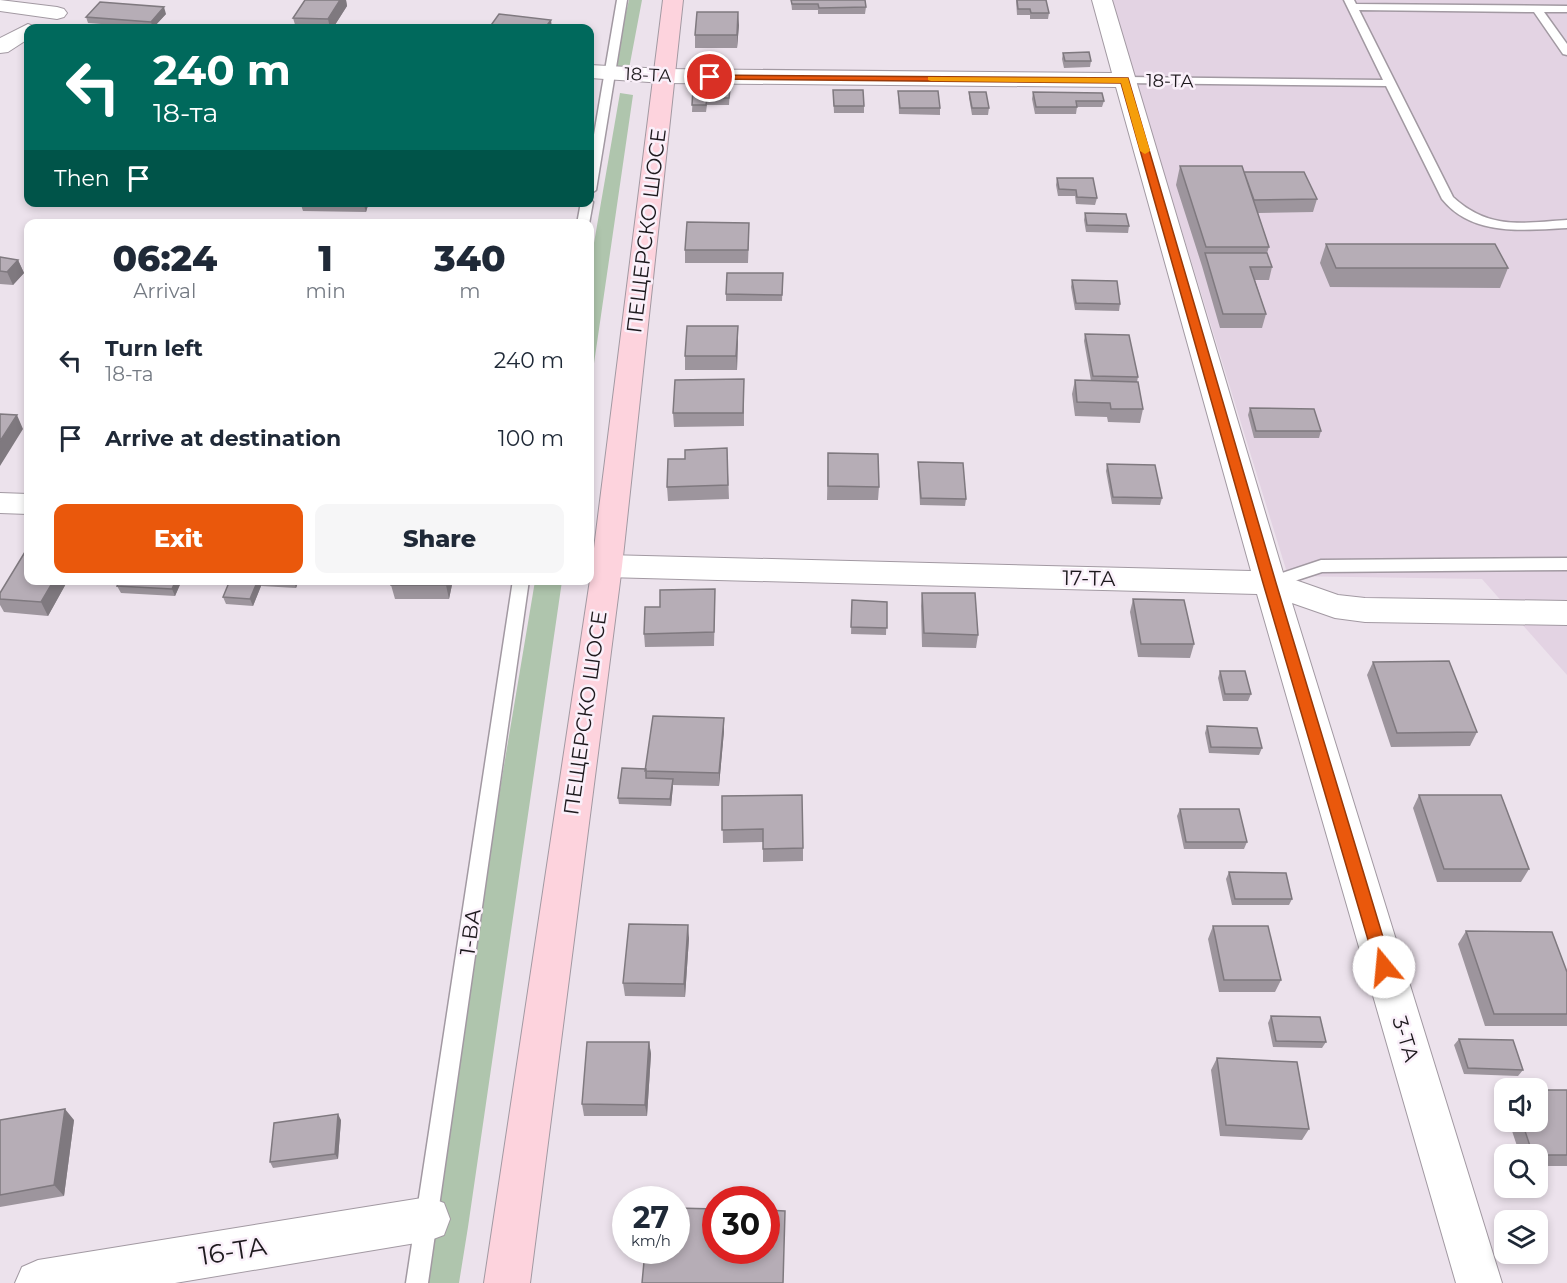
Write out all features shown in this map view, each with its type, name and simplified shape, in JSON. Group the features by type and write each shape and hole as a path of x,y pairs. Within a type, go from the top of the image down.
{"main road":[{"name":"ПЕЩЕРСКО ШОСЕ","path":"507,1283 606,566 674,0"}],"street":[{"name":"3-ТА","path":"1102,0 1270,583 1479,1283"},
{"path":"0,4 65,8 39,24"},
{"path":"0,30 24,30"},
{"path":"0,47 24,33"},
{"name":"18-ТА","path":"600,72 664,76 1125,80"},
{"name":"17-ТА","path":"606,566 1270,583 1335,606 1365,610 1567,613"},
{"name":"16-ТА","path":"38,1283 428,1219"}],"lane":[{"path":"594,143 600,72 622,0"},
{"path":"1567,9 1350,3 1448,199 1456,208 1473,219 1491,226 1567,224"},
{"path":"1537,9 1567,52"},
{"name":"18-ТА","path":"1125,80 1390,83"},
{"path":"1270,583 1321,566 1567,564"},
{"name":"1-ВА","path":"417,1283 519,585"}],"shaded area":[{"path":"1111,0 1567,0 1567,675 1482,579 1288,576"}],"green space":[{"path":"629,0 642,0 628,74 611,73"},
{"path":"620,93 633,95 594,363 594,243"},
{"path":"534,585 561,585 459,1283 417,1283"}],"building":[{"path":"305,0 340,0 328,19 293,18"},
{"path":"791,0 865,0 866,7 819,8 818,4 792,4"},
{"path":"1017,0 1046,0 1049,13 1031,13 1030,9 1018,9"},
{"path":"100,2 164,7 151,22 86,17"},
{"path":"697,12 738,12 737,35 695,35"},
{"path":"499,14 551,20 548,24 492,24"},
{"path":"1089,52 1091,61 1065,61 1063,53"},
{"path":"693,89 730,89 729,98 707,98 706,105 692,105"},
{"path":"833,90 863,90 864,106 834,106"},
{"path":"898,91 938,91 940,108 900,108"},
{"path":"969,92 986,92 989,108 972,108"},
{"path":"1033,92 1102,93 1104,101 1076,101 1077,107 1036,107"},
{"path":"1180,166 1242,166 1269,247 1206,247"},
{"path":"1244,172 1304,172 1317,199 1254,200"},
{"path":"1057,178 1093,178 1097,198 1077,197 1076,190 1059,189"},
{"path":"1085,213 1126,214 1129,226 1087,225"},
{"path":"687,222 749,223 748,250 685,250"},
{"path":"1326,244 1495,244 1508,268 1336,268"},
{"path":"1205,253 1267,253 1272,267 1250,267 1266,314 1223,314"},
{"path":"0,257 18,260 7,272 0,271"},
{"path":"727,273 783,273 782,295 726,294"},
{"path":"1072,280 1117,281 1120,304 1076,303"},
{"path":"687,326 738,326 736,356 685,356"},
{"path":"1085,334 1129,335 1138,377 1093,376"},
{"path":"744,379 743,413 673,413 675,380"},
{"path":"1075,380 1138,382 1143,409 1111,409 1110,403 1077,402"},
{"path":"1250,408 1314,409 1321,431 1256,431"},
{"path":"0,414 17,415 0,441"},
{"path":"727,448 728,485 667,487 668,459 685,459 685,450"},
{"path":"828,453 878,454 879,487 828,486"},
{"path":"918,462 963,463 966,499 921,498"},
{"path":"1107,464 1155,465 1162,498 1113,497"},
{"path":"24,554 24,585 51,585 41,602 0,599 0,593"},
{"path":"118,585 174,585 172,589"},
{"path":"228,585 256,585 250,599 223,597"},
{"path":"715,589 714,632 644,634 645,607 660,607 660,590"},
{"path":"922,593 975,593 978,635 924,633"},
{"path":"1133,599 1184,600 1194,644 1141,644"},
{"path":"852,600 887,602 887,628 851,627"},
{"path":"1449,661 1477,732 1397,733 1373,662"},
{"path":"1220,671 1245,671 1251,694 1225,694"},
{"path":"653,716 724,718 719,773 645,771"},
{"path":"1207,726 1257,728 1262,748 1211,747"},
{"path":"622,768 646,769 646,778 673,779 670,799 618,798"},
{"path":"802,795 803,848 763,849 763,829 722,830 722,796"},
{"path":"1419,795 1501,795 1529,869 1444,869"},
{"path":"1180,809 1239,809 1247,842 1186,842"},
{"path":"1229,872 1286,873 1292,899 1235,899"},
{"path":"629,924 688,925 684,984 623,983"},
{"path":"1213,926 1268,926 1281,980 1224,980"},
{"path":"1466,931 1552,932 1567,972 1567,1014 1494,1014"},
{"path":"1271,1016 1320,1017 1326,1042 1276,1041"},
{"path":"1459,1039 1513,1040 1523,1070 1468,1068"},
{"path":"587,1042 649,1042 645,1105 582,1104"},
{"path":"1217,1058 1297,1062 1309,1129 1226,1125"},
{"path":"1548,1090 1567,1090 1567,1155 1548,1155 1548,1144 1529,1144 1525,1132 1548,1132"},
{"path":"65,1109 54,1185 0,1195 0,1120"},
{"path":"338,1114 335,1154 270,1162 274,1123"},
{"path":"690,1208 702,1209 702,1264 780,1264 780,1211 785,1211 783,1283 642,1283 644,1264 690,1264"}],"slow traffic":[{"path":"931,79 1125,80 1145,151"}],"route":[{"path":"710,77 1125,80 1384,967"}]}
